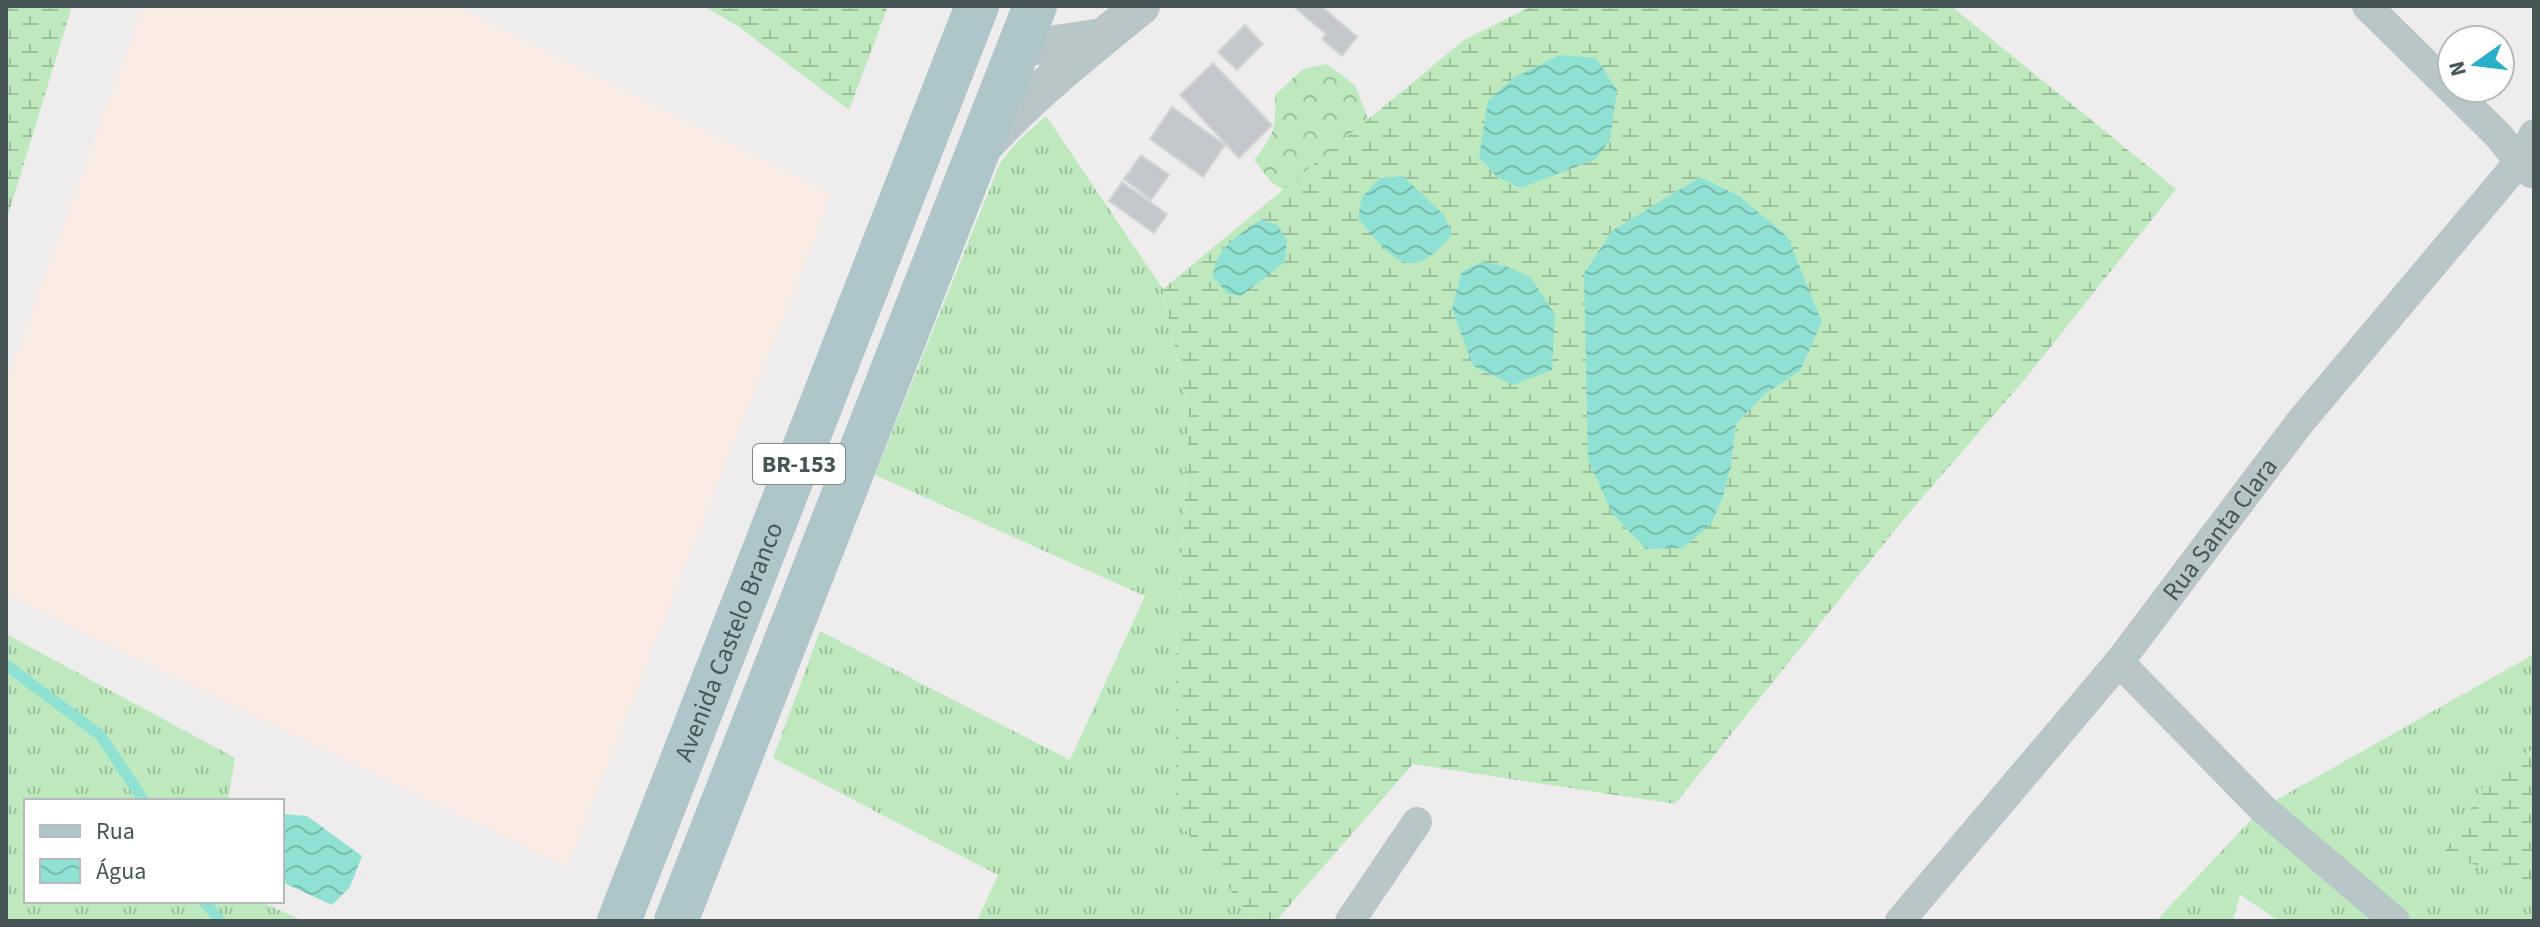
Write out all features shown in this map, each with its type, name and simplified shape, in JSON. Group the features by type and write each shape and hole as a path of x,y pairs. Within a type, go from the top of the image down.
{"main road":[{"path":"972,20 1027,25"},
{"name":"Avenida Castelo Branco","path":"619,921 972,20"},
{"name":"Avenida Castelo Branco","path":"676,921 1027,25"},
{"path":"658,823 704,851"}],"street":[{"path":"977,154 1005,122 1141,6"},
{"path":"2367,6 2499,136 2527,169"},
{"path":"1027,25 1053,45 1103,37"},
{"name":"Rua Santa Clara","path":"1900,921 2119,662 2301,421 2527,169 2534,134"},
{"path":"2119,662 2262,808 2395,921"},
{"path":"1350,921 1417,822"}],"shaded area":[{"path":"143,6 456,6 832,194 567,868 6,595 6,382"}],"green space":[{"path":"6,6 72,6 6,222"},
{"path":"704,6 888,6 849,110 739,27"},
{"path":"1532,6 1951,6 2176,189 2025,379 1903,520 1675,804 1413,764 1276,921 1253,921 1176,817 1176,661 1189,418 1163,289 1464,40","holes":["1700,177 1788,237 1822,322 1800,371 1765,394 1736,424 1731,466 1613,230"]},
{"path":"1327,64 1355,85 1369,121 1301,201 1271,182 1254,160 1273,130 1275,95 1303,69"},
{"path":"1046,116 1163,289 1189,418 1176,661 1176,817 1253,921 977,921 998,875 773,758 820,631 1070,760 1145,596 875,475 1000,163 1018,141"},
{"path":"6,634 235,758 228,799 24,799 24,903 264,903 304,921 6,921"},
{"path":"2534,654 2534,749 2491,774 2443,853 2534,884 2534,921 2279,921 2240,895 2233,921 2156,921 2262,808"},
{"path":"2534,749 2534,884 2443,854 2491,774"}],"water":[{"path":"1560,55 1596,58 1617,90 1610,140 1596,159 1521,188 1497,177 1479,157 1488,101 1513,78"},
{"path":"1403,176 1444,215 1452,234 1424,260 1412,263 1391,255 1358,218 1362,197 1380,178"},
{"path":"1700,177 1739,196 1788,237 1822,322 1800,371 1765,394 1736,424 1731,466 1711,524 1683,548 1646,549 1612,513 1588,459 1584,273 1613,230"},
{"path":"1261,220 1278,225 1287,241 1285,262 1241,296 1228,294 1213,277 1218,258 1229,243"},
{"path":"1482,262 1506,266 1531,278 1555,315 1552,370 1513,385 1473,366 1452,309 1462,271"},
{"path":"284,814 307,816 362,856 350,887 332,905 284,883"}],"building":[{"path":"1293,6 1321,6 1357,37 1342,56 1322,39 1326,34"},
{"path":"1245,25 1263,44 1237,70 1218,52"},
{"path":"1213,63 1272,125 1239,158 1180,95"},
{"path":"1172,107 1225,145 1203,177 1150,139"},
{"path":"1141,155 1169,175 1151,200 1124,179"},
{"path":"1122,182 1167,214 1154,233 1109,201"}],"waterway":[{"path":"6,665 100,735 143,799"},
{"path":"206,903 220,921"}]}
